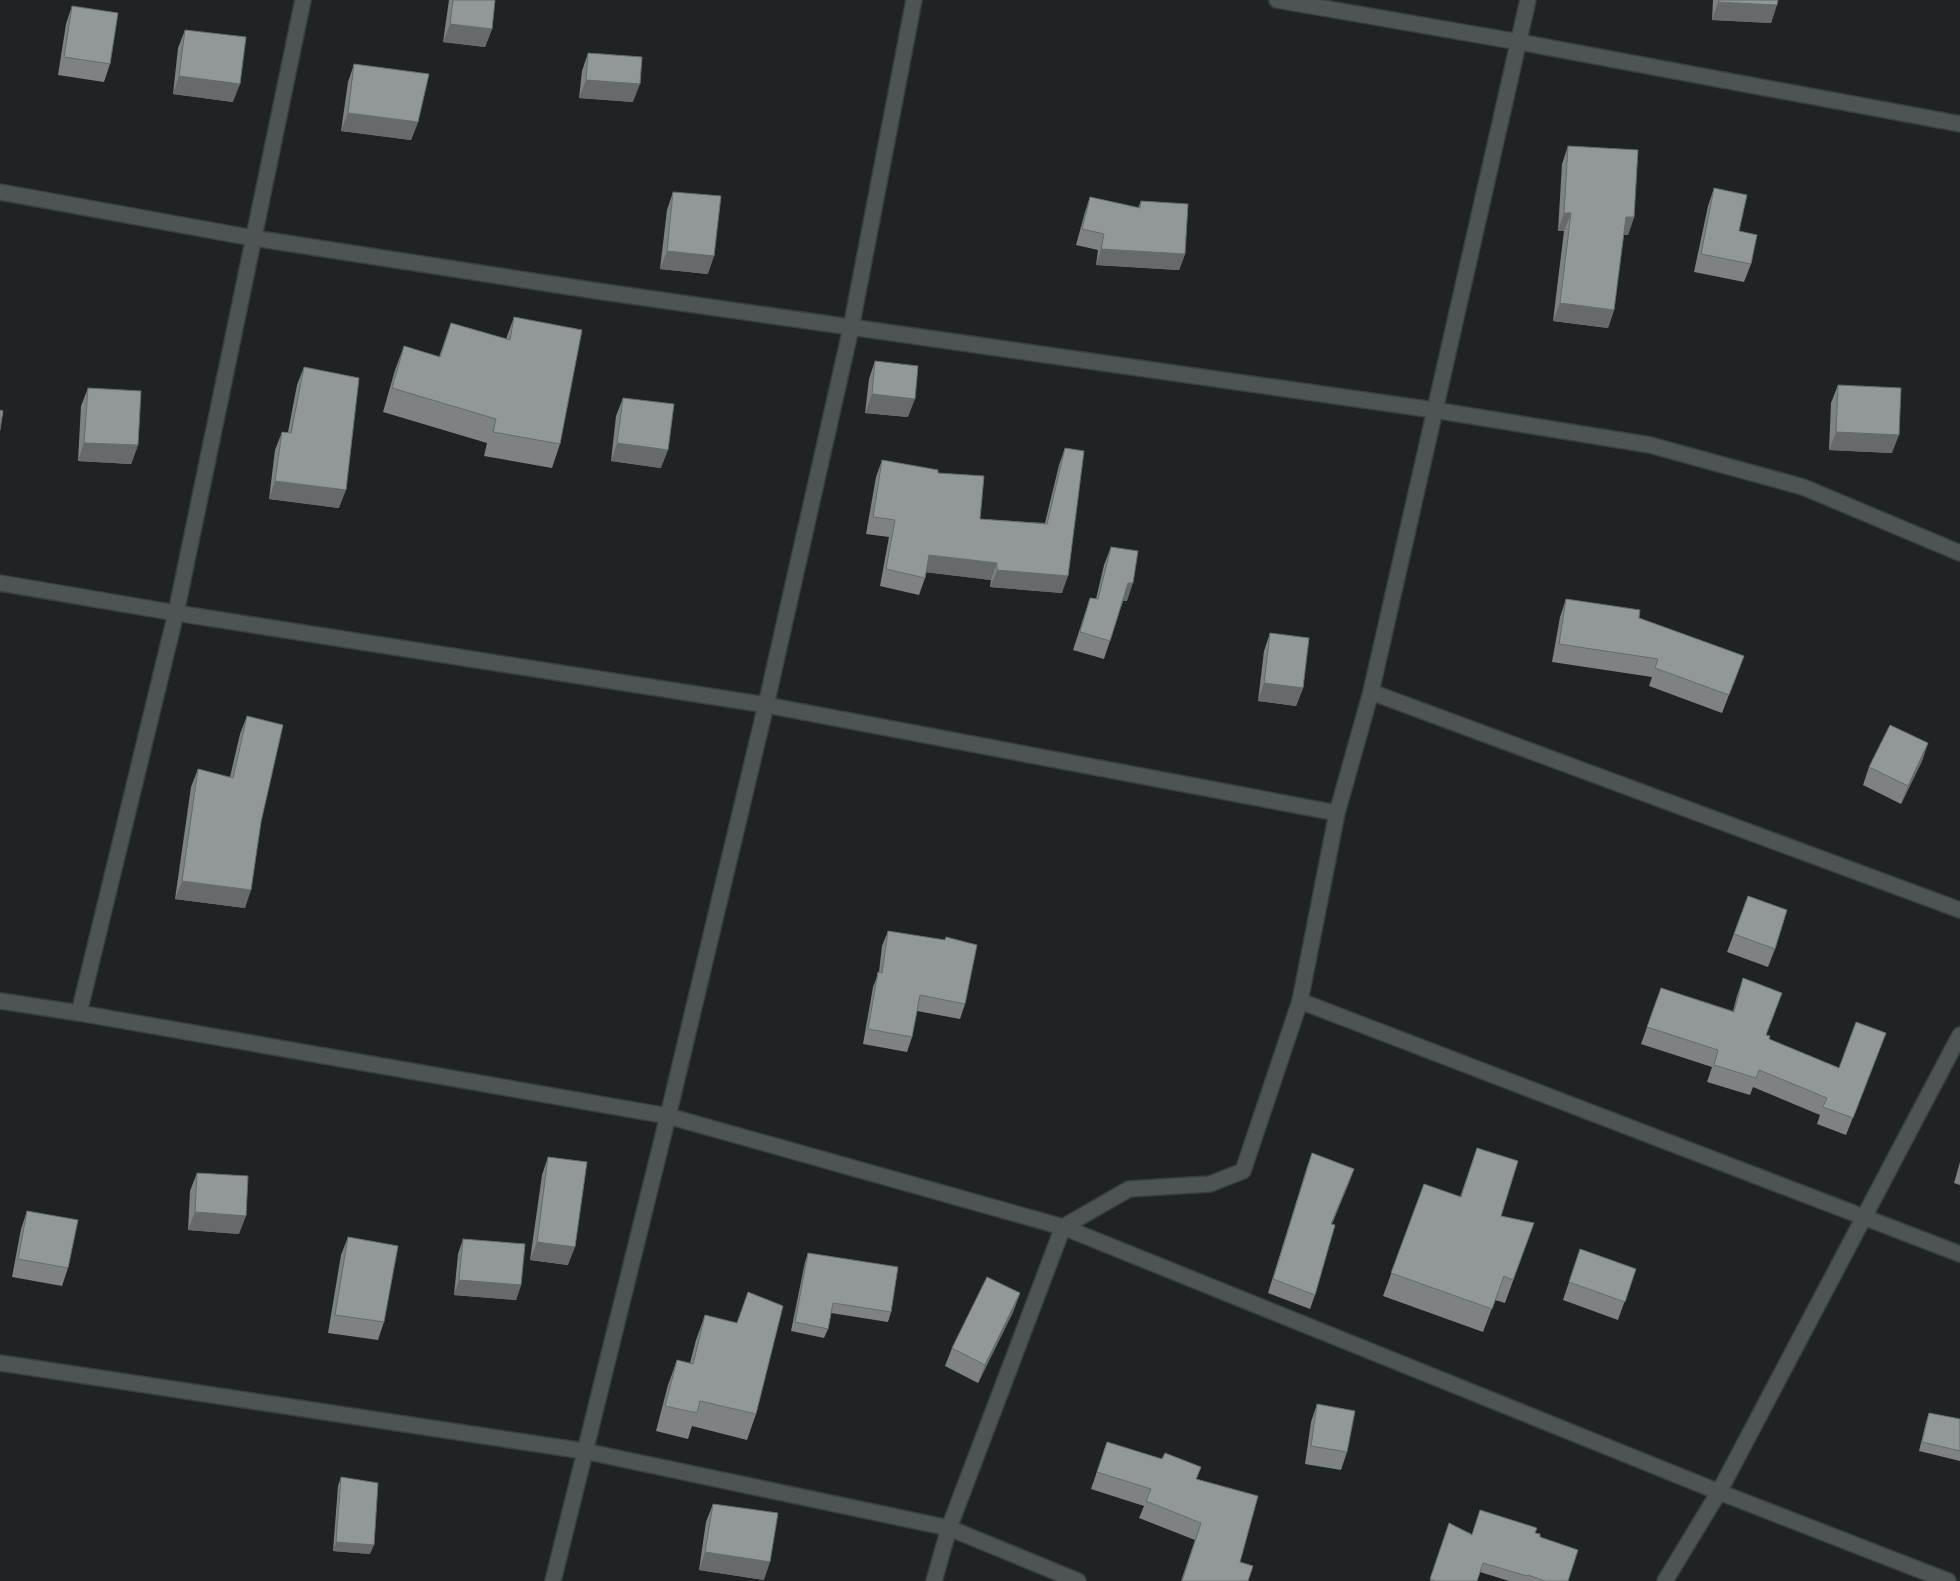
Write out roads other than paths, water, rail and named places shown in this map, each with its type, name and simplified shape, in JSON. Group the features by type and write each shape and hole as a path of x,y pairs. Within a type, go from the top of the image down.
{"street":[{"path":"80,1013 176,613 303,0"},
{"path":"553,1581 668,1116 766,705 851,328 914,0"},
{"path":"1277,0 1519,42 1960,124"},
{"path":"934,1581 949,1528 1063,1227 1129,1190 1210,1184 1243,1171 1300,1000 1337,813 1371,692 1528,0"},
{"path":"0,192 253,238 598,291 1434,410 1650,445 1803,487 1960,553"},
{"path":"0,583 176,613 766,705 1337,813"},
{"path":"1371,692 1960,910"},
{"path":"1300,1000 1960,1254"},
{"path":"0,1001 80,1013 668,1116 1063,1227 1719,1492 1948,1581"},
{"path":"1665,1581 1719,1492 1960,1035"},
{"path":"0,1363 584,1451 949,1528 1078,1581"}]}
